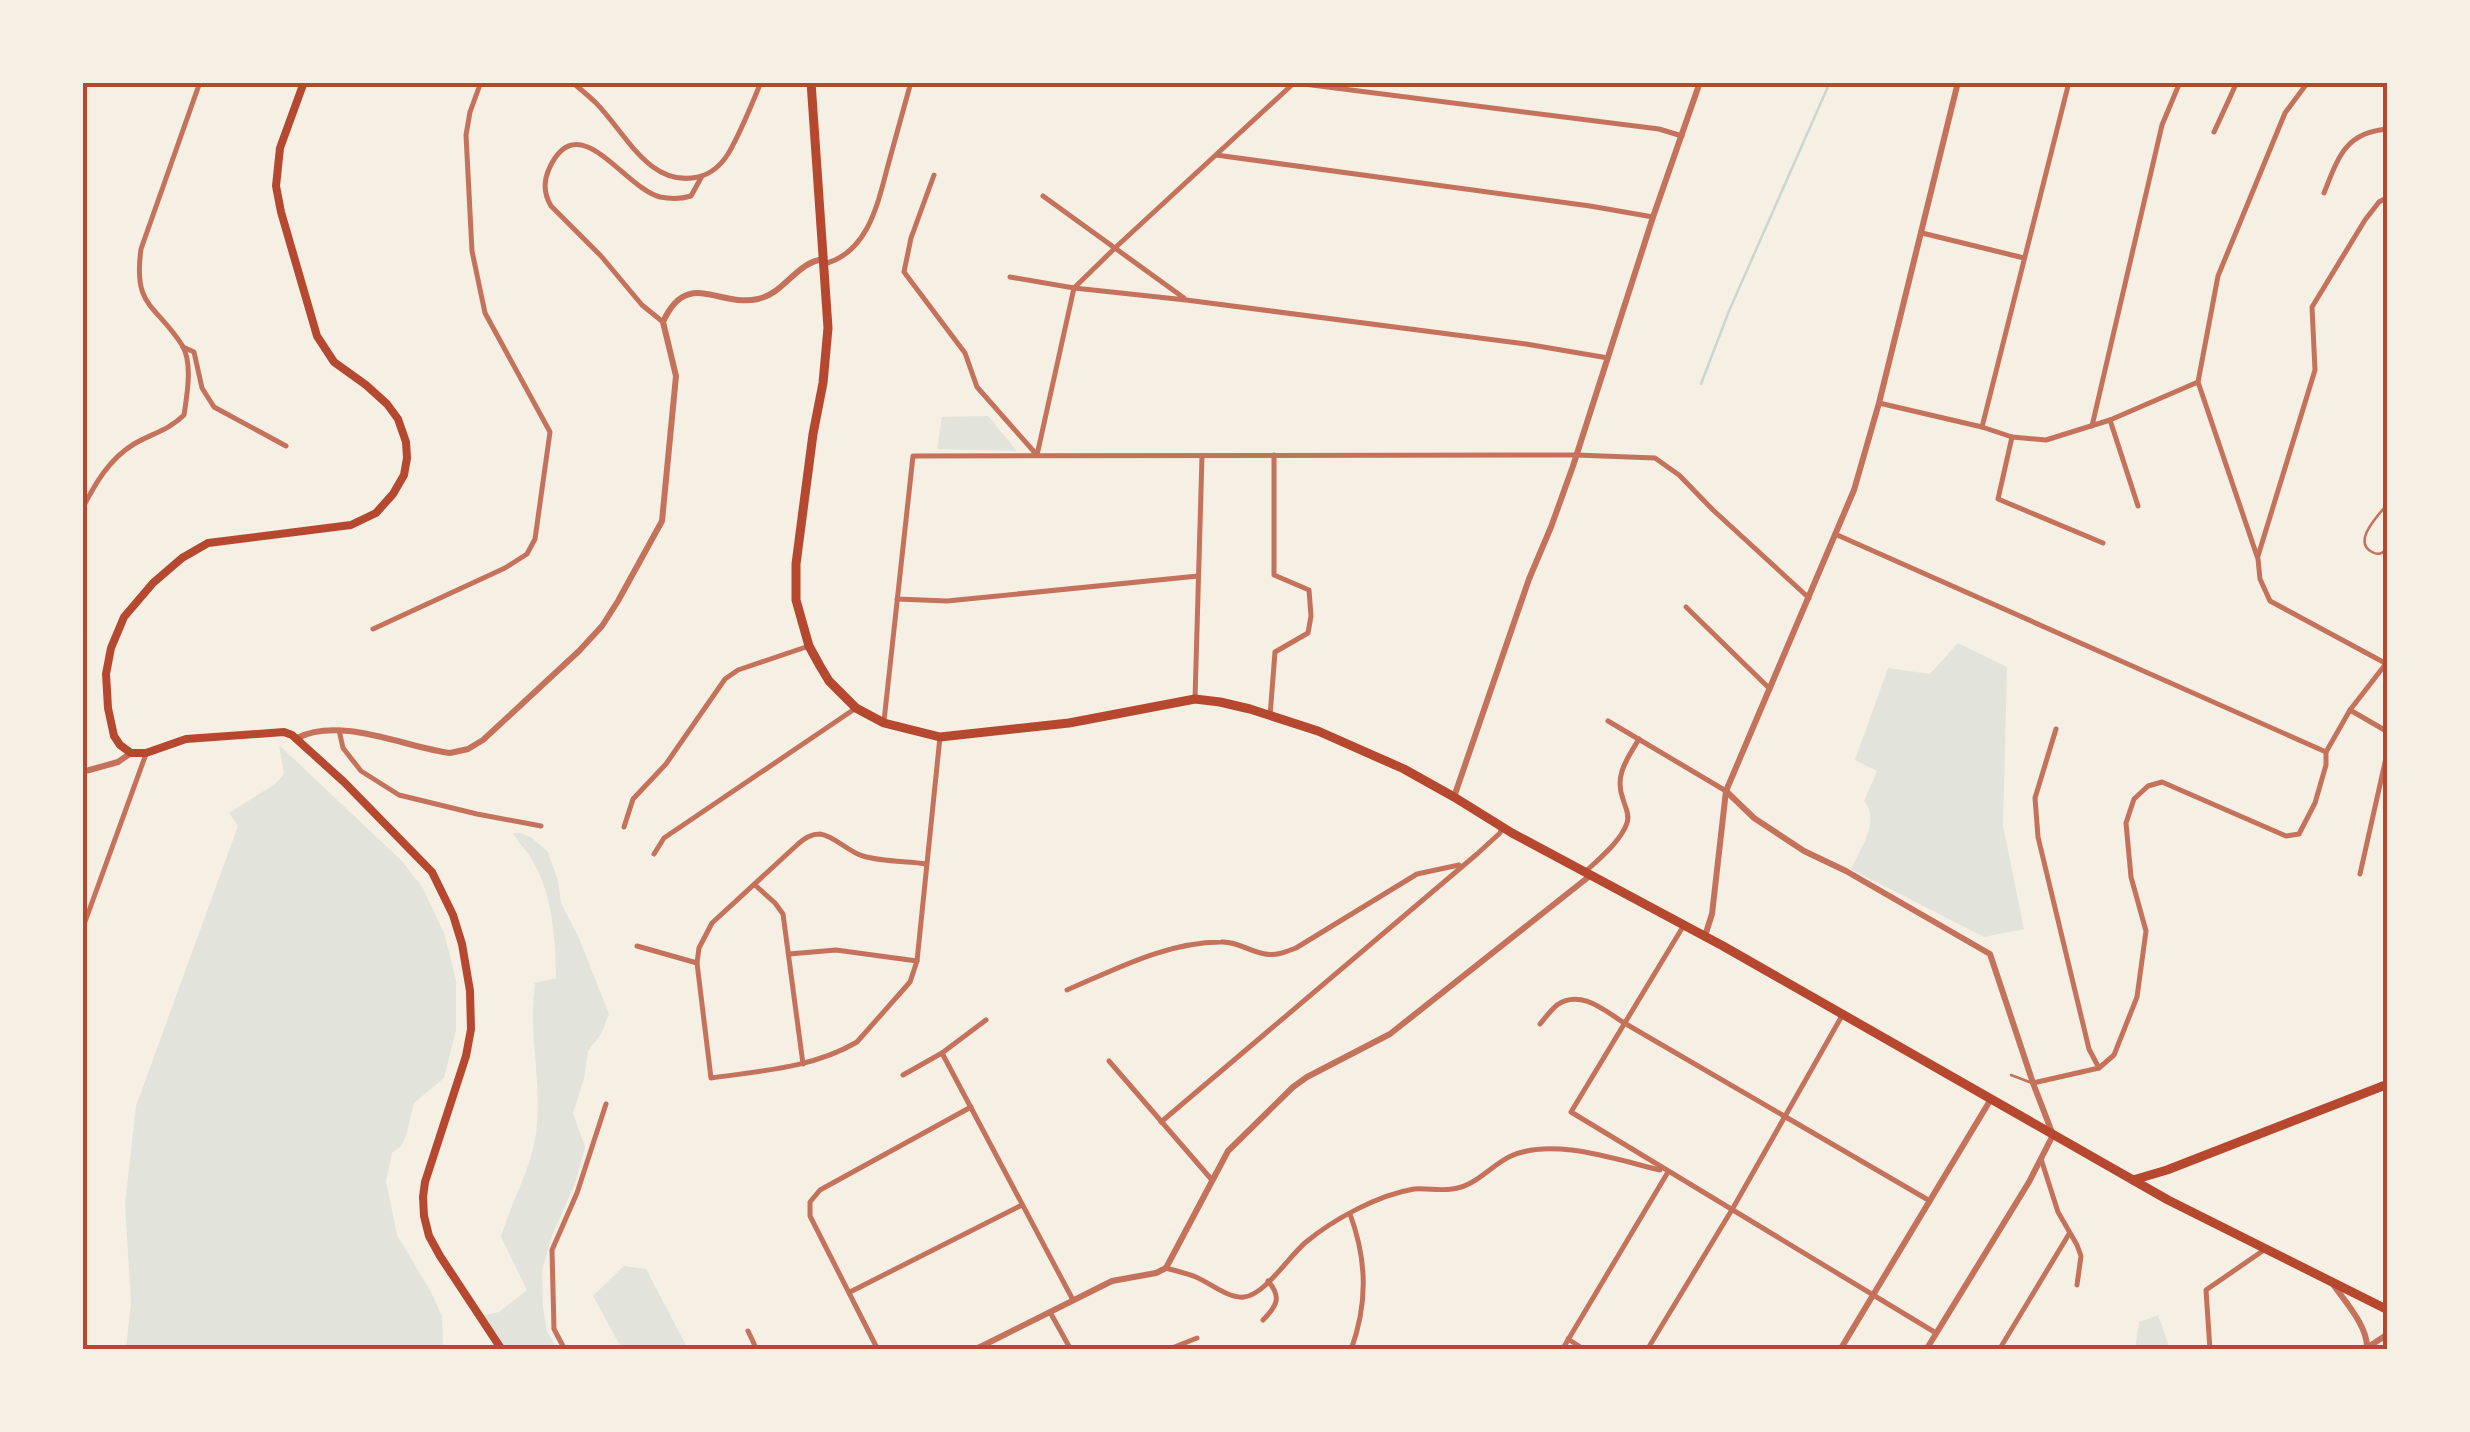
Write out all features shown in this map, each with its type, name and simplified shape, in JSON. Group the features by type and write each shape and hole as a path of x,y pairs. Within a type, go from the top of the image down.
{"main road":[{"path":"304,82 280,148 276,186 282,212 317,336 334,362 388,404 406,442 404,475 394,494 376,513 351,525 208,544 182,558 153,583 124,617 116,633 106,685 112,726 117,741 130,753 146,753 186,739 284,732 297,738 432,872 462,944 470,991 471,1029 425,1182 424,1216 440,1256 502,1350"},
{"path":"811,82 828,328 796,564 796,600 809,646 828,681 856,708 884,723 940,738 1069,723 1195,699 1220,702 1318,731 1454,796 2168,1200 2388,1310"},
{"path":"2133,1180 2388,1084"},
{"path":"2168,1170 2160,1188 2168,1200"}],"street":[{"path":"200,82 141,249 140,290 184,347 194,352 202,388 214,408 286,446"},
{"path":"373,628 505,568 527,554 535,539 550,432 485,313 472,251 466,134 481,82"},
{"path":"572,82 597,104 635,151 659,172 680,179 702,176 727,156 762,82"},
{"path":"664,322 674,303 687,294 707,293 748,301 772,296 806,264 839,259 850,252 872,221 911,82"},
{"path":"1454,796 1576,455 1700,82"},
{"path":"1704,937 1712,914 1726,791 1854,490 1958,82"},
{"path":"1982,427 2069,82"},
{"path":"2092,426 2162,125 2180,82"},
{"path":"2214,132 2237,82"},
{"path":"2033,1083 2099,1068 2114,1055 2136,997 2146,931 2131,877 2126,824 2134,799 2148,786 2162,782 2286,836 2299,834 2315,803 2326,752 2350,710 2386,662 2270,601 2198,382 2218,276 2285,112 2308,82"},
{"path":"1037,455 1074,288 1292,83 1659,129 1682,136"},
{"path":"2324,193 2336,162 2352,140 2388,130"},
{"path":"297,738 339,730 439,752 468,749 547,682 602,626 662,521 676,376 664,322 642,305 551,206 545,181 559,151 574,144 594,148 659,197 690,196 702,176"},
{"path":"1216,155 1653,217"},
{"path":"934,175 911,238 904,272 966,353 977,388 1037,455"},
{"path":"1043,196 1186,300"},
{"path":"2258,559 2315,370 2312,306 2365,220 2388,197"},
{"path":"1922,233 2024,258"},
{"path":"1010,277 1608,358"},
{"path":"82,509 96,482 120,454 184,415 184,347"},
{"path":"1879,404 2012,437 2046,440 2110,420 2198,382"},
{"path":"2110,420 2138,506"},
{"path":"2012,437 1998,499 2102,543"},
{"path":"884,723 913,456 1655,458 1679,475 1808,598"},
{"path":"1195,699 1202,456"},
{"path":"1270,716 1275,652 1308,633 1311,616 1310,590 1274,575 1274,456"},
{"path":"1835,534 2326,752"},
{"path":"896,600 947,600 1198,576"},
{"path":"1686,608 1770,689"},
{"path":"624,827 633,799 666,764 725,679 738,670 809,646"},
{"path":"654,854 664,838 856,708"},
{"path":"2350,710 2388,732"},
{"path":"1608,721 1726,791 1754,818 1804,851 1990,954 2053,1135 1926,1350"},
{"path":"2056,728 2036,798 2038,837 2089,1049 2099,1068"},
{"path":"339,730 342,748 362,771 398,795 541,826"},
{"path":"927,864 862,856 823,834 815,834 806,837 712,923 697,963 711,1078 803,1064 857,1042 910,982 917,961 940,738"},
{"path":"974,1350 1112,1281 1166,1268 1228,1151 1293,1087 1390,1034 1588,874 1627,824 1619,776 1639,739"},
{"path":"2360,874 2388,749"},
{"path":"82,772 118,762 130,753"},
{"path":"82,930 146,753"},
{"path":"1161,1122 1500,833 1502,826"},
{"path":"1067,990 1131,962 1186,945 1225,941 1266,954 1280,954 1417,874 1462,864"},
{"path":"755,884 783,914 803,1064"},
{"path":"1684,925 1572,1112 1936,1333"},
{"path":"636,946 697,963"},
{"path":"789,954 836,950 917,961"},
{"path":"1540,1024 1560,1003 1589,1000 1930,1200"},
{"path":"1647,1350 1734,1208 1844,1014"},
{"path":"903,1075 942,1053 986,1020"},
{"path":"942,1053 1073,1300"},
{"path":"1109,1061 1212,1180"},
{"path":"1840,1350 1991,1099"},
{"path":"565,1350 554,1328 552,1250 577,1194 606,1104"},
{"path":"878,1350 810,1216 810,1202 820,1190 971,1106"},
{"path":"1166,1268 1193,1275 1232,1296 1256,1294 1305,1242 1350,1214 1391,1194 1418,1189 1454,1190 1506,1158 1527,1150 1582,1152 1668,1172"},
{"path":"2041,1159 2058,1212 2078,1245 2077,1285"},
{"path":"1562,1350 1668,1172"},
{"path":"850,1292 1022,1204"},
{"path":"1350,1214 1365,1279 1351,1350"},
{"path":"1999,1350 2069,1234"},
{"path":"2210,1350 2206,1290 2266,1249"},
{"path":"1262,1320 1274,1307 1277,1296 1268,1281"},
{"path":"2333,1282 2367,1338 2365,1348"},
{"path":"1050,1312 1071,1350"},
{"path":"748,1332 758,1350"},
{"path":"2365,1348 2388,1334"},
{"path":"1167,1350 1197,1338"},
{"path":"1568,1339 1585,1350"}],"lane":[{"path":"2388,503 2364,540 2372,552 2379,554 2388,549"},
{"path":"2012,1074 2033,1083"}],"shaded area":[{"path":"988,416 1017,451 937,449 942,417"},
{"path":"1958,643 2007,667 2003,826 2024,929 1984,937 1851,869 1870,826 1864,801 1877,771 1855,760 1888,668 1930,674"},
{"path":"279,745 402,861 423,888 444,933 456,980 456,1030 444,1078 414,1103 406,1136 392,1153 386,1181 397,1235 442,1316 446,1349 126,1349 131,1302 125,1204 136,1106 238,826 229,813 284,774"},
{"path":"513,833 532,838 548,852 561,903 609,1014 588,1051 573,1113 585,1147 542,1270 547,1331 557,1349 502,1349 479,1316 499,1312 527,1290 501,1237 536,1133 535,983 556,978 554,933 544,887 530,856"},
{"path":"624,1266 646,1269 688,1349 622,1349 593,1296"},
{"path":"2158,1315 2170,1349 2135,1349 2139,1322"}],"waterway":[{"path":"1701,384 1830,82"}]}
